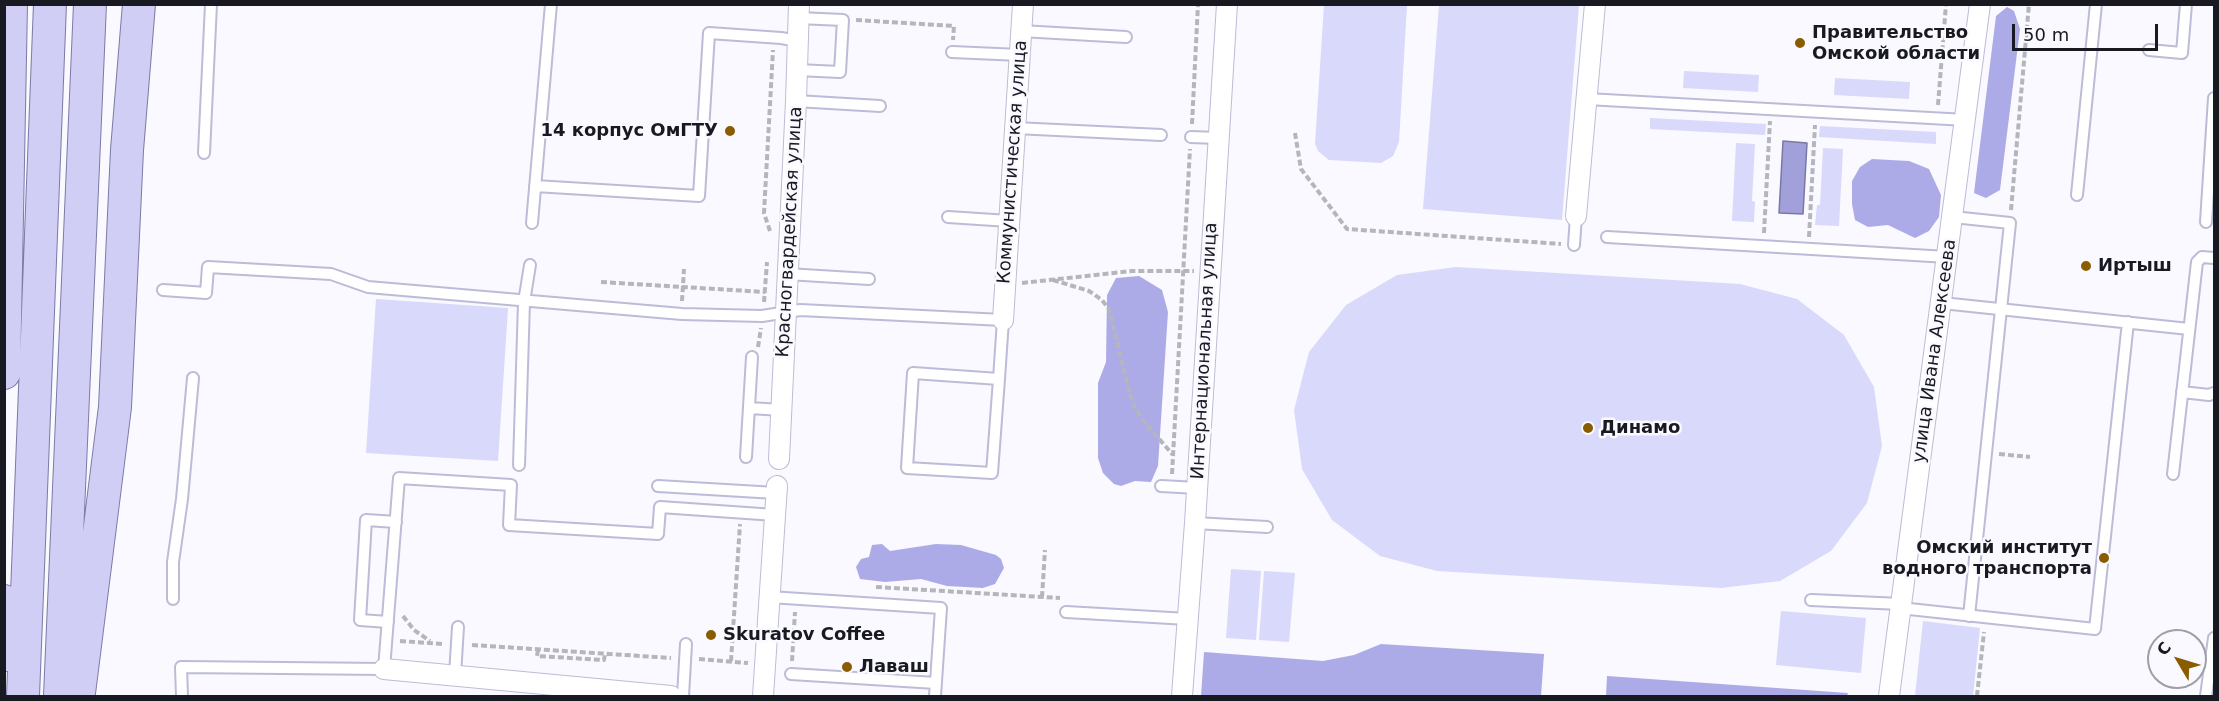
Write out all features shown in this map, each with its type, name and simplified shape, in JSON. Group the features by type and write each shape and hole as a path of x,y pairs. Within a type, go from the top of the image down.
{"main road":[{"path":"4,373 11,4"},
{"path":"24,692 50,4"},
{"path":"60,696 90,4"},
{"path":"77,696 80,693 115,407 127,150 139,4"},
{"path":"4,601 5,650 24,692"}],"street":[{"name":"Коммунистическая улица","path":"1003,320 1023,4"},
{"name":"Интернациональная улица","path":"1182,696 1227,4"},
{"path":"1576,216 1595,4"},
{"name":"улица Ивана Алексеева","path":"1889,696 1980,4"},
{"name":"Красногвардейская улица","path":"778,459 796,101 798,11"},
{"path":"763,696 776,489"},
{"path":"384,669 671,696"}],"lane":[{"path":"204,153 211,4"},
{"path":"532,223 551,4"},
{"path":"2077,195 2096,4"},
{"path":"2149,50 2182,53 2186,4"},
{"path":"797,70 840,72 843,20 798,11"},
{"path":"1021,31 1126,37"},
{"path":"535,186 699,196 709,33 798,41"},
{"path":"952,52 1020,55"},
{"path":"2209,217 2214,98"},
{"path":"1587,99 1966,120"},
{"path":"796,101 880,106"},
{"path":"1015,128 1161,135"},
{"path":"1191,136 1218,138"},
{"path":"1574,245 1576,216"},
{"path":"948,217 1009,221"},
{"path":"1953,217 2010,223 1969,616"},
{"path":"1607,237 1948,257"},
{"path":"2173,474 2197,262 2202,257 2214,258"},
{"path":"519,465 524,302 530,265"},
{"path":"163,290 206,293 208,267 331,274 368,286 524,302 682,314 762,316 800,310 1003,320 999,379 992,473 907,468 913,373 999,379"},
{"path":"787,274 869,279"},
{"path":"1942,303 2189,329"},
{"path":"1811,600 1901,606 1969,616 2095,629 2128,322"},
{"path":"746,457 752,357"},
{"path":"172,599 173,562 182,499 193,378"},
{"path":"2182,392 2210,395 2214,393"},
{"path":"749,408 782,410"},
{"path":"182,696 181,667 384,669 399,478 511,485 508,525 658,534 660,507 775,515"},
{"path":"658,486 776,489"},
{"path":"1166,486 1197,488"},
{"path":"388,622 360,620 366,520 396,522"},
{"path":"1195,523 1267,527"},
{"path":"769,597 941,608 935,696"},
{"path":"1066,612 1188,619"},
{"path":"455,675 458,627"},
{"path":"2206,696 2214,638"},
{"path":"682,696 686,644"},
{"path":"791,674 936,683"}],"path":[{"path":"1166,486 1173,456 1198,4"},
{"path":"1937,118 1946,4"},
{"path":"2013,192 2029,4"},
{"path":"843,20 954,26 952,52"},
{"path":"769,240 770,230 764,213 773,50"},
{"path":"1763,246 1771,110"},
{"path":"1808,249 1816,112"},
{"path":"1295,133 1301,169 1347,229 1574,245"},
{"path":"601,282 764,294 767,261"},
{"path":"683,288 684,269"},
{"path":"1005,285 1132,271 1210,272"},
{"path":"1053,280 1089,291 1102,300 1109,309 1132,402 1142,419 1173,456"},
{"path":"732,302 733,291"},
{"path":"2008,455 2030,457"},
{"path":"605,654 604,660 537,656 538,650 685,658 731,662 741,513"},
{"path":"1042,597 1045,550"},
{"path":"791,674 796,609"},
{"path":"400,613 414,630 433,643"},
{"path":"1977,696 1985,617"}],"shaded area":[{"path":"1324,5 1407,6 1399,142 1393,156 1381,163 1329,160 1318,151 1315,144"},
{"path":"1439,5 1579,5 1562,220 1423,209"},
{"path":"2007,7 2014,11 2020,29 2000,190 1986,198 1974,193 1996,16"},
{"path":"1684,71 1759,75 1758,92 1683,88"},
{"path":"1835,78 1910,82 1909,99 1834,95"},
{"path":"1650,118 1766,124 1765,135 1650,129"},
{"path":"1820,126 1936,132 1936,144 1819,137"},
{"path":"1783,141 1807,143 1803,214 1779,213"},
{"path":"1736,143 1755,144 1752,201 1755,202 1754,222 1732,221"},
{"path":"1823,148 1843,149 1839,226 1815,225 1817,205 1820,205"},
{"path":"1872,159 1909,161 1929,169 1941,195 1939,217 1929,231 1915,238 1888,225 1868,227 1855,220 1852,181 1860,167"},
{"name":"Динамо","path":"1456,267 1740,284 1797,299 1844,335 1874,387 1882,446 1867,503 1831,551 1780,581 1721,588 1437,571 1380,556 1332,520 1302,469 1294,410 1309,352 1346,305 1397,275"},
{"path":"1139,276 1162,290 1168,312 1158,466 1151,482 1135,481 1121,486 1114,484 1103,473 1098,458 1098,383 1106,362 1107,295 1116,278"},
{"path":"376,299 508,308 498,461 366,453"},
{"path":"882,544 890,551 936,544 961,545 996,555 1001,559 1004,568 995,584 983,588 947,586 921,579 885,582 860,579 856,567 861,559 869,557 872,545"},
{"path":"1231,569 1261,571 1256,640 1226,638"},
{"path":"1264,571 1295,573 1289,642 1259,640"},
{"path":"1781,611 1866,618 1861,673 1776,665"},
{"path":"1923,621 1980,628 1973,696 1915,696"},
{"path":"1381,644 1544,654 1541,696 1201,696 1204,652 1323,661 1354,655"},
{"path":"1607,676 1848,693 1847,696 1606,696"}],"place":[{"name":"Правительство Омской области","path":"1800,43"},
{"name":"14 корпус ОмГТУ","path":"730,131"},
{"name":"Иртыш","path":"2086,266"},
{"name":"Динамо","path":"1588,428"},
{"name":"Омский институт водного транспорта","path":"2104,558"},
{"name":"Skuratov Coffee","path":"711,635"},
{"name":"Лаваш","path":"847,667"}]}
